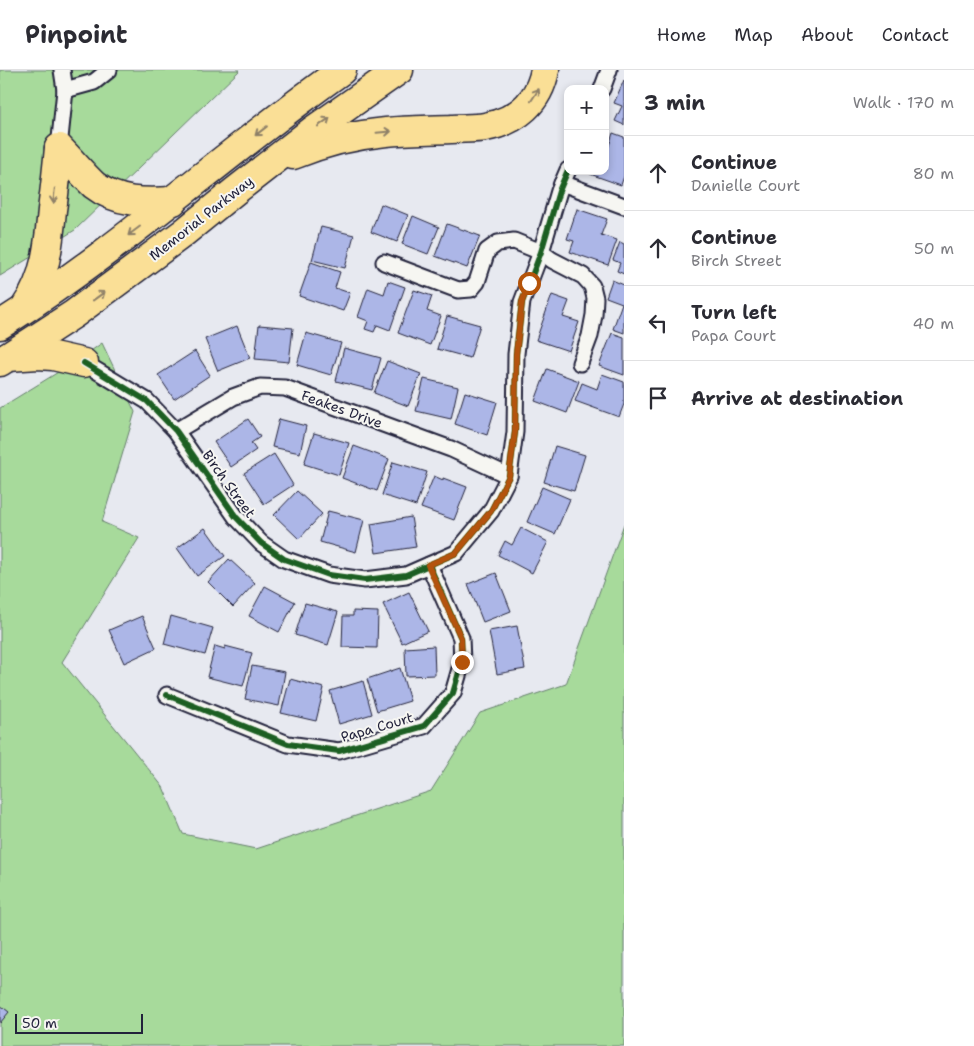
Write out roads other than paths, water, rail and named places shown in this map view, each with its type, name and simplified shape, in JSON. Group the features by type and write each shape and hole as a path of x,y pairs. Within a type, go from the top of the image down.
{"highway":[{"path":"0,325 98,258 173,201 299,100 342,70"},
{"name":"Memorial Parkway","path":"4,360 74,314 182,234 320,126 399,70"},
{"path":"270,164 324,144 366,134 484,127 503,122 518,115 527,106 537,93 545,70"},
{"path":"59,148 94,184 105,192 132,201 173,201"},
{"path":"23,310 37,288 44,268 50,233 59,148"},
{"path":"74,314 75,350 84,363"},
{"path":"4,360 38,355 53,356 84,363"}],"street":[{"path":"59,148 66,90 62,70"},
{"path":"66,90 94,82 109,70"},
{"path":"603,85 609,70"},
{"path":"565,176 624,206"},
{"name":"Birch Street","path":"84,363 147,401 176,431 236,517 261,544 284,559 329,576 365,580 406,576 456,553 491,511 509,476 515,432 516,354 522,302 541,252 565,176"},
{"path":"384,262 458,290 464,290 470,289 477,282 487,250 498,243 514,242 541,252 583,276 592,286 595,298 594,314 590,336 580,363"},
{"name":"Feakes Drive","path":"176,431 233,397 260,387 285,388 451,449 509,476"},
{"name":"Papa Court","path":"167,696 288,744 339,752 424,726 453,694 462,662 461,638 428,565"}]}
